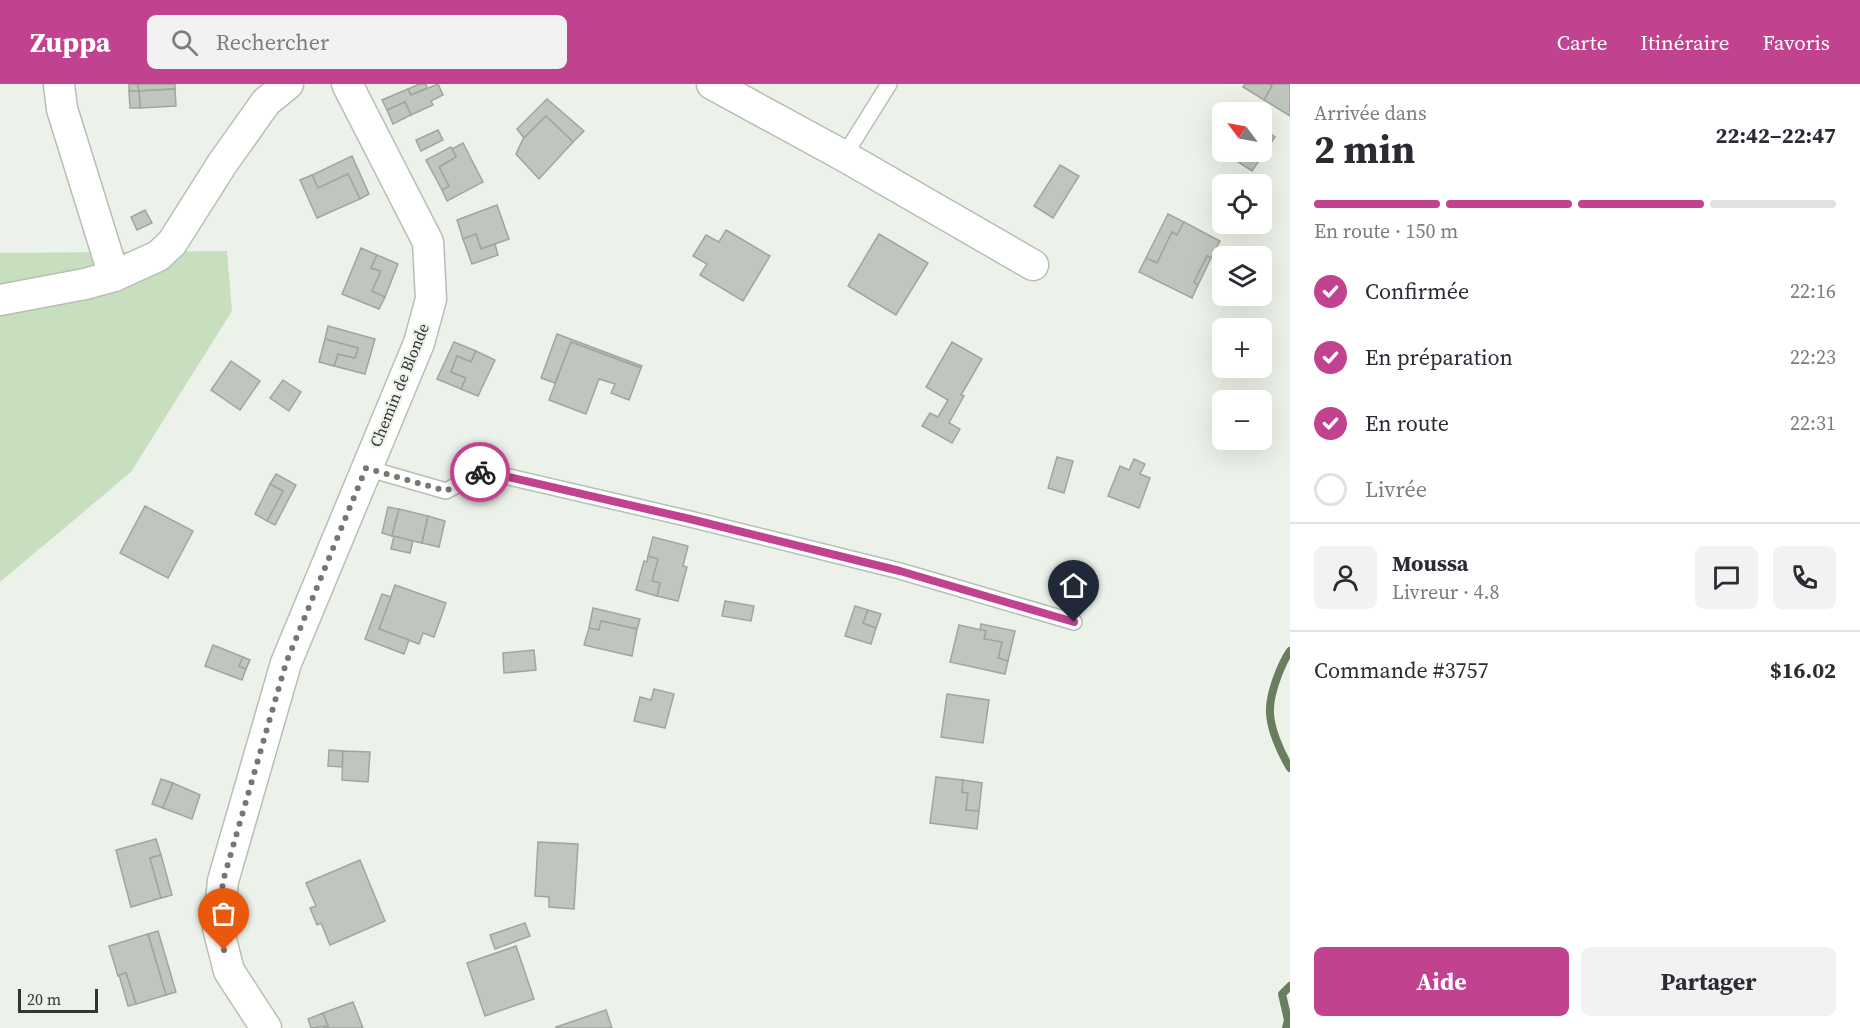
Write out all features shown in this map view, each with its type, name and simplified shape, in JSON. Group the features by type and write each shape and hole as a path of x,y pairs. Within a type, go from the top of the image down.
{"street":[{"path":"60,84 62,109 114,276"},
{"path":"0,300 85,284 114,276 158,256 172,243 222,164 266,102 288,84"},
{"name":"Chemin de Blonde","path":"266,1028 229,971 218,928 223,881 286,663 419,343 431,299 428,242 347,84"},
{"path":"712,84 844,156 1033,265"}],"lane":[{"path":"844,156 889,84"},
{"path":"366,468 446,491 483,471 900,571 1074,622"}],"green space":[{"path":"227,251 232,311 131,472 0,582 0,253"}],"building":[{"path":"129,84 138,84 139,91 129,91"},
{"path":"138,84 175,84 175,89 139,91"},
{"path":"419,84 426,84 427,88 411,95 408,89"},
{"path":"438,84 443,95 431,101 433,105 411,115 405,102 387,110 382,100 408,89 411,95"},
{"path":"1245,84 1272,86 1264,100 1243,87"},
{"path":"1269,84 1290,84 1290,116 1272,105 1272,102 1264,100 1272,86"},
{"path":"175,89 176,106 140,108 139,91"},
{"path":"129,91 139,91 140,108 130,108"},
{"path":"547,99 584,131 573,142 546,116 524,138 517,129"},
{"path":"405,102 411,115 393,124 387,110"},
{"path":"546,116 573,142 539,179 516,154 523,139"},
{"path":"438,130 443,140 421,151 416,140"},
{"path":"463,143 483,182 447,201 442,190 449,186 439,167 456,157 452,149"},
{"path":"451,147 456,157 439,167 449,186 442,190 426,160"},
{"path":"352,156 369,194 360,199 348,174 318,188 312,175"},
{"path":"1238,162 1258,162 1252,171"},
{"path":"1060,165 1079,176 1053,218 1034,206"},
{"path":"348,174 360,199 317,218 300,180 312,175 318,188"},
{"path":"497,205 509,239 481,249 476,234 463,239 457,220"},
{"path":"145,210 152,223 137,230 131,217"},
{"path":"1168,214 1184,222 1177,235 1172,232 1157,263 1146,258"},
{"path":"1184,222 1220,241 1217,246 1212,246 1212,256 1211,258 1207,256 1194,282 1198,285 1192,298 1139,272 1146,258 1157,263 1172,232 1177,235"},
{"path":"726,230 770,256 743,301 700,275 707,264 693,256 706,235 719,242"},
{"path":"476,234 481,249 495,244 498,255 472,264 463,239"},
{"path":"879,234 928,263 896,315 848,286"},
{"path":"361,248 377,255 371,268 381,271 372,291 385,297 379,309 342,294"},
{"path":"377,255 398,264 385,297 372,291 381,271 371,268"},
{"path":"1207,256 1211,258 1198,285 1194,282"},
{"path":"328,326 375,339 365,374 334,366 338,354 355,358 358,348 325,339"},
{"path":"557,334 642,366 641,368 571,342 555,383 541,378"},
{"path":"325,339 358,348 355,358 338,354 334,366 319,362"},
{"path":"454,342 476,351 471,362 457,356 451,372 466,378 461,389 437,379"},
{"path":"571,342 641,368 629,400 611,393 615,384 599,379 586,414 549,400"},
{"path":"952,342 982,359 961,395 964,396 949,423 960,429 952,443 922,426 930,413 938,417 948,400 926,387"},
{"path":"476,351 495,360 478,396 461,389 466,378 451,372 457,356 471,362"},
{"path":"231,361 260,381 240,410 211,390"},
{"path":"283,380 301,392 289,411 270,398"},
{"path":"1057,457 1073,461 1064,493 1048,488"},
{"path":"1134,459 1145,464 1140,474 1150,478 1139,508 1108,496 1120,466 1129,470"},
{"path":"276,474 296,485 275,525 267,521 283,491 270,484"},
{"path":"270,484 283,491 267,521 255,514"},
{"path":"145,506 193,531 168,578 120,553"},
{"path":"388,507 399,509 392,536 382,533"},
{"path":"399,509 428,516 422,543 392,536"},
{"path":"428,516 445,521 439,547 422,543"},
{"path":"394,536 413,541 410,553 391,549"},
{"path":"653,537 688,546 683,566 687,567 678,601 657,596 660,583 652,581 658,559 648,556"},
{"path":"648,556 658,559 652,581 660,583 657,596 636,590 644,561 647,562"},
{"path":"395,585 446,603 434,637 423,633 419,644 379,629"},
{"path":"382,594 391,597 379,629 409,640 404,654 365,639"},
{"path":"725,601 754,606 751,621 722,616"},
{"path":"855,606 868,610 863,623 876,628 871,644 845,636"},
{"path":"593,608 640,619 637,629 601,621 599,630 589,628"},
{"path":"868,610 881,614 876,628 863,623"},
{"path":"601,621 637,629 632,656 584,645 589,628 599,630"},
{"path":"981,624 1015,631 1008,661 998,658 1002,642 984,639 986,631 980,630"},
{"path":"959,625 986,631 984,639 1002,642 998,658 1008,661 1005,674 950,662"},
{"path":"213,645 243,657 239,666 246,669 242,680 205,666"},
{"path":"534,650 536,670 504,673 503,653"},
{"path":"243,657 250,660 246,669 239,666"},
{"path":"654,689 674,694 665,728 634,721 640,697 651,700"},
{"path":"947,694 989,700 983,743 941,737"},
{"path":"329,750 343,751 342,767 328,766"},
{"path":"343,751 370,752 368,782 342,780"},
{"path":"936,777 963,780 962,792 968,793 966,810 979,811 977,829 930,823"},
{"path":"161,779 173,783 163,808 152,804"},
{"path":"963,780 982,783 979,811 966,810 968,793 962,792"},
{"path":"173,783 200,795 192,819 163,808"},
{"path":"156,839 161,855 150,858 161,898 131,907 116,850"},
{"path":"538,842 578,844 574,909 549,907 549,897 535,896"},
{"path":"161,855 172,895 161,898 150,858"},
{"path":"360,860 385,921 330,945 321,923 317,925 310,908 316,906 306,883"},
{"path":"525,923 530,936 495,949 490,935"},
{"path":"158,931 176,992 166,995 148,934"},
{"path":"148,934 166,995 136,1004 126,973 118,976 109,946"},
{"path":"516,946 534,999 485,1016 467,963"},
{"path":"126,973 136,1004 128,1006 119,975"},
{"path":"353,1002 363,1028 323,1028 328,1026 323,1013"},
{"path":"606,1010 612,1028 556,1028 556,1027"},
{"path":"323,1013 328,1026 311,1028 308,1019"}],"waterway":[{"path":"1290,651 1277,679 1270,709 1279,747 1290,768"},
{"path":"1286,1028 1288,1020 1282,994 1290,986"}],"way so far":[{"path":"224,950 218,928 223,881 286,663 366,468 446,491 480,472"}],"route":[{"path":"480,472 690,519 900,571 1074,622"}]}
